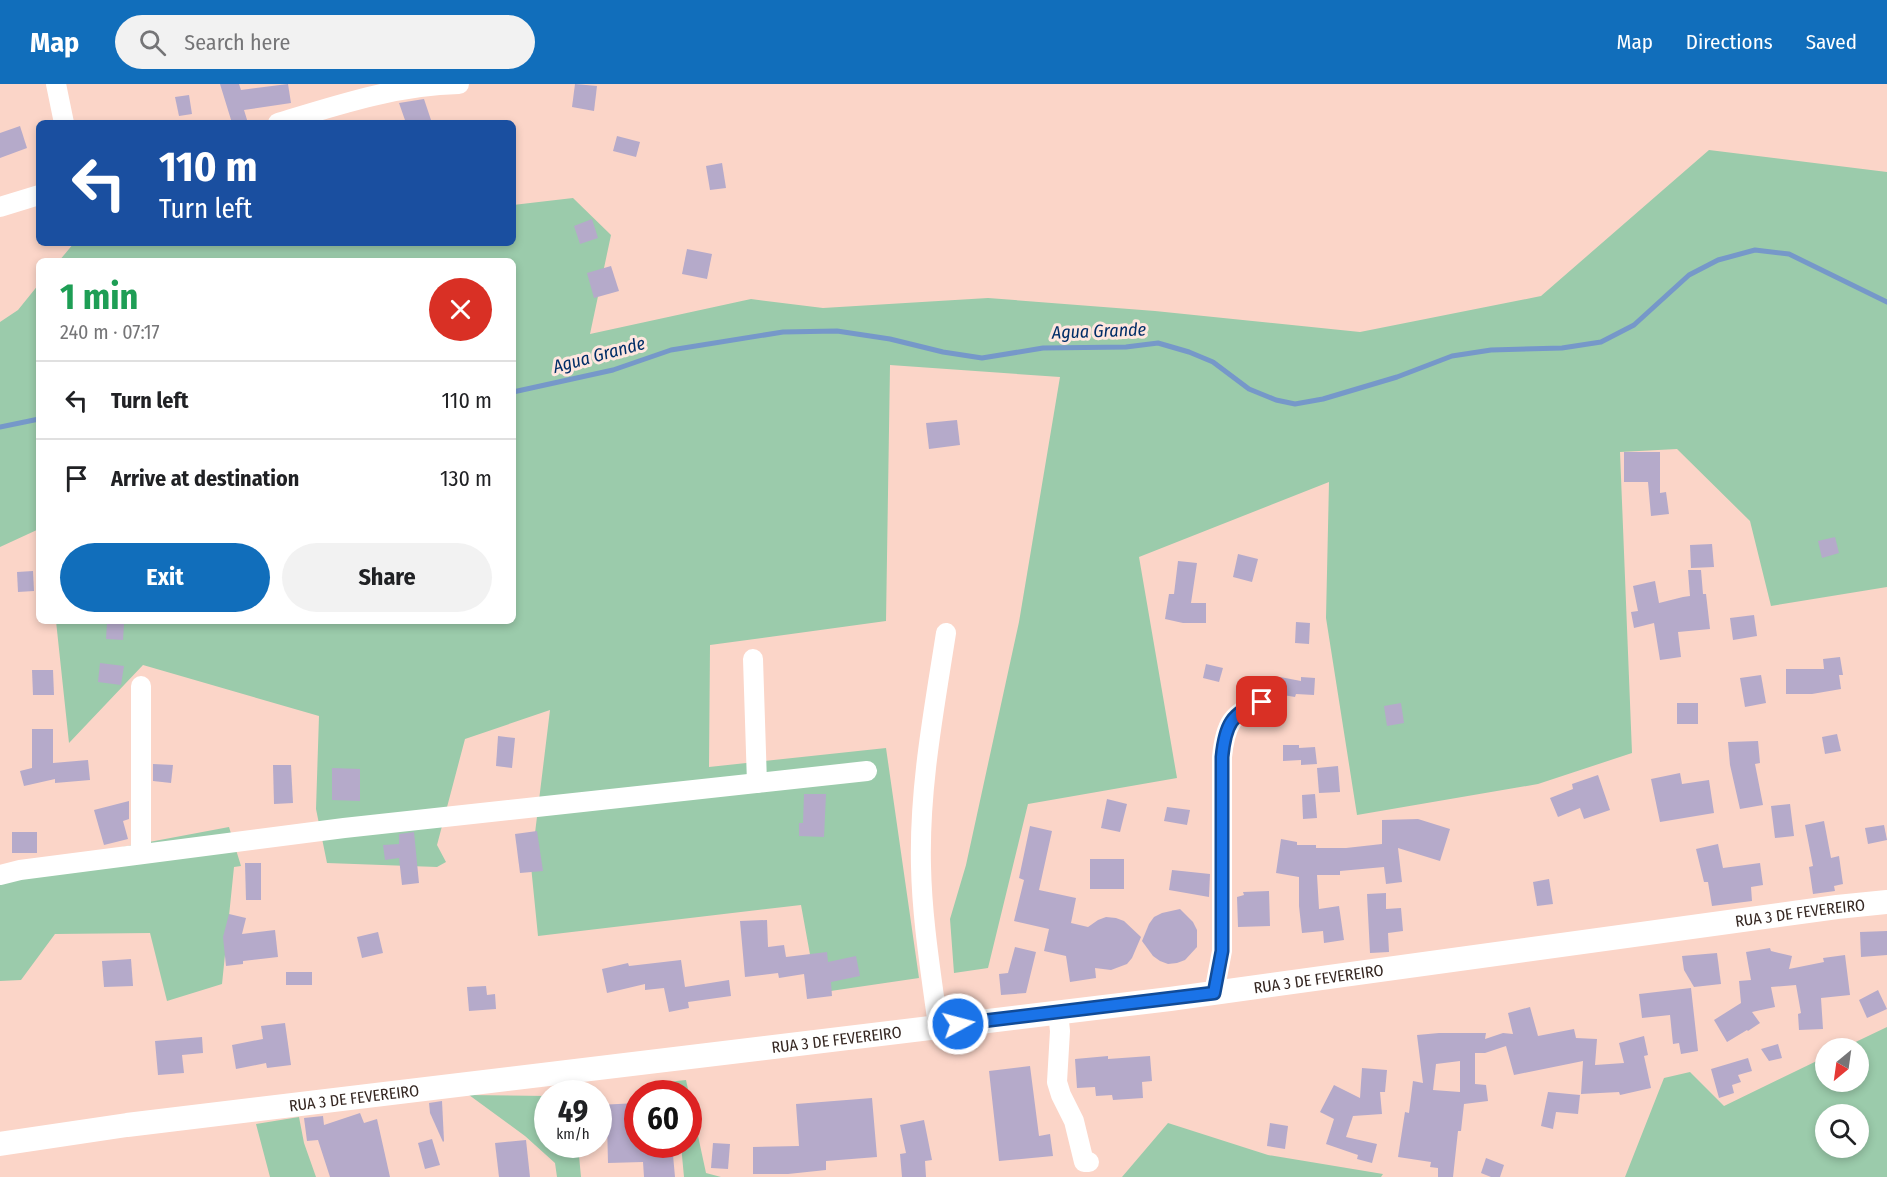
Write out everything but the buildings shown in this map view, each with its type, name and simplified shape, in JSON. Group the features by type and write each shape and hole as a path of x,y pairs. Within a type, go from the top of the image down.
{"main road":[{"name":"RUA 3 DE FEVEREIRO","path":"0,1144 127,1125 1214,993 1887,902"}],"street":[{"path":"56,84 63,120"},
{"path":"288,120 330,107 427,85 459,84"},
{"path":"0,207 36,196"},
{"path":"938,1026 923,900 921,828 927,756 946,633"},
{"path":"753,659 757,783"},
{"path":"141,687 141,854"},
{"path":"1214,993 1222,951 1223,739 1229,724 1237,714 1248,706 1262,702"},
{"path":"0,875 20,870 344,828 867,771"},
{"path":"1058,1012 1060,1031 1057,1082 1074,1121 1084,1162 1089,1162"}],"green space":[{"path":"1709,150 1887,172 1887,587 1771,606 1750,521 1677,449 1620,452 1632,753 1538,784 1357,815 1326,618 1329,482 1139,557 1177,778 1028,804 988,968 954,973 950,919 966,865 1019,622 1060,377 890,365 886,621 710,645 709,767 886,748 919,978 817,993 801,905 538,936 531,866 550,710 465,739 437,845 446,862 437,867 327,863 316,809 319,716 143,665 69,743 56,624 516,624 516,258 62,258 72,246 516,246 516,205 573,198 611,235 590,334 751,299 823,308 988,298 1155,311 1360,332 1541,296"},
{"path":"36,288 36,530 0,547 0,322 18,310"},
{"path":"229,827 241,866 234,867 222,984 167,1001 150,933 55,934 21,980 0,981 0,870"},
{"path":"1887,1027 1887,1177 1625,1177 1664,1078 1690,1072 1724,1106 1815,1062 1815,1092 1869,1092 1869,1038 1864,1038"},
{"path":"469,1095 534,1096 534,1144"},
{"path":"299,1117 304,1143 316,1177 270,1177 256,1124"},
{"path":"1168,1123 1268,1155 1383,1174 1381,1177 1122,1177"},
{"path":"702,1154 706,1173 721,1177 684,1177 682,1158 702,1158"},
{"path":"549,1158 579,1158 581,1177 557,1177 555,1163"}],"waterway":[{"name":"Agua Grande","path":"516,391 613,370 671,350 783,332 837,331 890,339 943,352 982,358 1043,348 1126,347 1158,343 1213,362 1249,389 1276,400 1295,404 1323,399 1397,377 1452,356 1491,350 1562,348 1601,342 1634,325 1689,275 1718,260 1755,250 1789,254 1887,302"},
{"name":"Agua Grande","path":"0,427 36,420"}],"route":[{"path":"958,1024 1214,993 1222,951 1223,739 1229,724 1237,714 1248,706 1262,702"}]}
